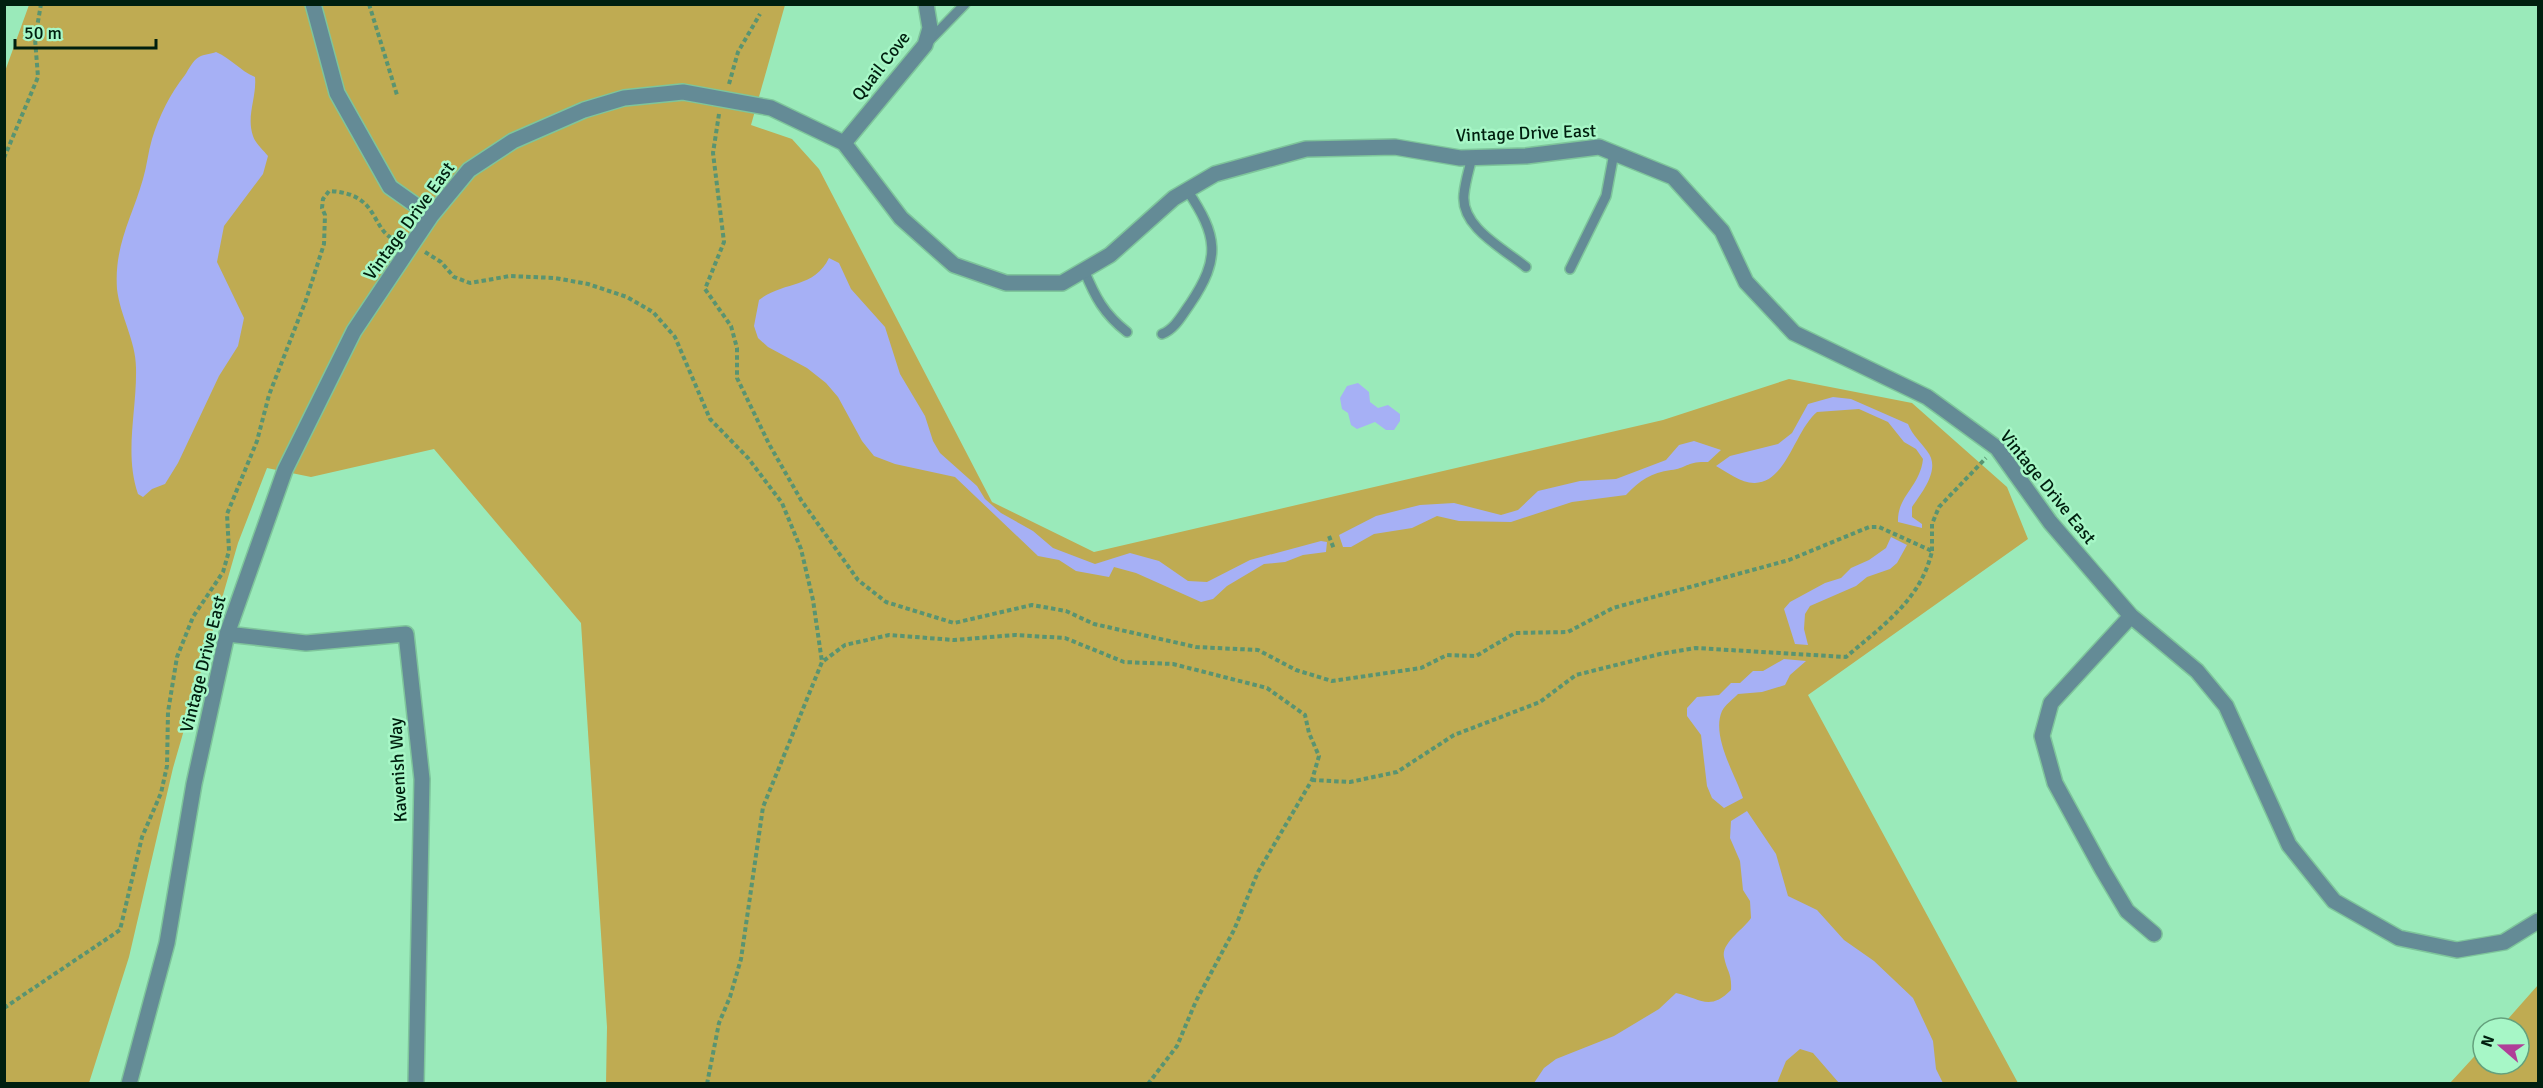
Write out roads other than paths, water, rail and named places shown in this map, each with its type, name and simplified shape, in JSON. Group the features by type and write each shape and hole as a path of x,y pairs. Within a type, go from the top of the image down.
{"street":[{"path":"313,4 337,93 390,187 431,216"},
{"name":"Quail Cove","path":"844,144 926,45 930,28 926,4"},
{"name":"Vintage Drive East","path":"129,1083 167,943 194,784 228,634 285,470 354,331 431,216 469,170 513,141 584,110 624,98 683,92 771,108 844,144 902,218 954,265 1006,283 1062,283 1110,255 1174,198 1215,174 1306,149 1395,147 1472,158 1526,156 1599,147 1673,177 1722,231 1746,282 1794,333 1927,397 1997,448 2050,522 2131,616 2197,671 2226,706 2289,846 2334,901 2399,938 2457,950 2504,942 2538,921"},
{"path":"2131,616 2052,703 2042,736 2055,783 2102,869 2127,911 2154,934"},
{"name":"Kavenish Way","path":"228,634 306,643 406,634 422,779 416,1083"}],"lane":[{"path":"926,45 965,4"},
{"path":"1570,269 1606,196 1614,153"},
{"path":"1472,158 1463,196 1468,217 1479,230 1526,267"},
{"path":"1162,334 1178,322 1208,274 1213,258 1213,243 1209,228 1187,190"},
{"path":"1084,270 1098,303 1107,315 1127,332"}],"water":[{"path":"216,52 255,77 251,129 255,141 268,156 263,174 224,226 217,262 244,318 238,346 219,376 178,463 165,484 152,489 143,497 138,494 132,463 136,368 117,289 118,259 143,179 152,139 162,114 174,90 195,60"},
{"path":"829,258 839,263 851,289 885,327 900,374 925,416 933,441 940,453 977,486 985,499 1001,513 1033,531 1053,548 1095,564 1130,553 1159,561 1188,581 1207,582 1250,560 1321,541 1327,542 1326,552 1303,555 1285,562 1264,564 1227,586 1213,599 1201,602 1136,573 1114,567 1109,577 1076,571 1059,560 1038,556 955,477 895,464 874,456 862,441 838,397 826,383 807,368 768,347 758,338 754,326 759,300 768,294 807,280 823,268"},
{"path":"1358,383 1369,392 1370,402 1378,408 1388,405 1400,414 1400,421 1394,430 1386,430 1375,422 1357,429 1351,425 1348,413 1342,409 1340,398 1347,386"},
{"path":"1833,397 1851,399 1908,424 1927,451 1931,458 1931,473 1925,488 1912,507 1912,517 1922,524 1922,528 1898,522 1901,505 1918,477 1923,459 1916,449 1904,442 1888,422 1859,409 1817,412 1809,420 1782,466 1765,481 1754,483 1744,481 1716,466 1730,456 1778,444 1792,433 1808,404"},
{"path":"1694,441 1721,450 1708,462 1691,464 1652,475 1641,481 1626,495 1572,502 1511,522 1459,521 1437,516 1412,528 1374,534 1351,547 1343,547 1339,535 1376,516 1420,505 1454,503 1501,515 1518,510 1538,491 1580,481 1616,479 1666,460 1679,445"},
{"path":"1891,537 1907,545 1897,563 1890,569 1867,577 1856,586 1810,606 1805,614 1804,629 1808,645 1795,644 1784,609 1790,602 1825,583 1841,578 1851,568 1869,560 1886,548"},
{"path":"1784,659 1806,661 1790,675 1785,685 1762,692 1738,694 1722,711 1719,721 1722,743 1743,798 1724,808 1712,798 1707,786 1701,735 1687,716 1687,708 1697,697 1719,695 1731,683 1740,683 1753,671 1763,671"},
{"path":"1747,811 1776,854 1788,896 1817,910 1844,940 1874,961 1913,998 1933,1041 1936,1069 1943,1083 1839,1083 1813,1053 1800,1049 1786,1061 1777,1083 1534,1083 1544,1068 1556,1059 1614,1036 1659,1009 1676,993 1710,1002 1723,997 1731,990 1731,980 1724,952 1729,941 1751,918 1750,901 1743,890 1740,861 1730,838 1731,821"}]}
